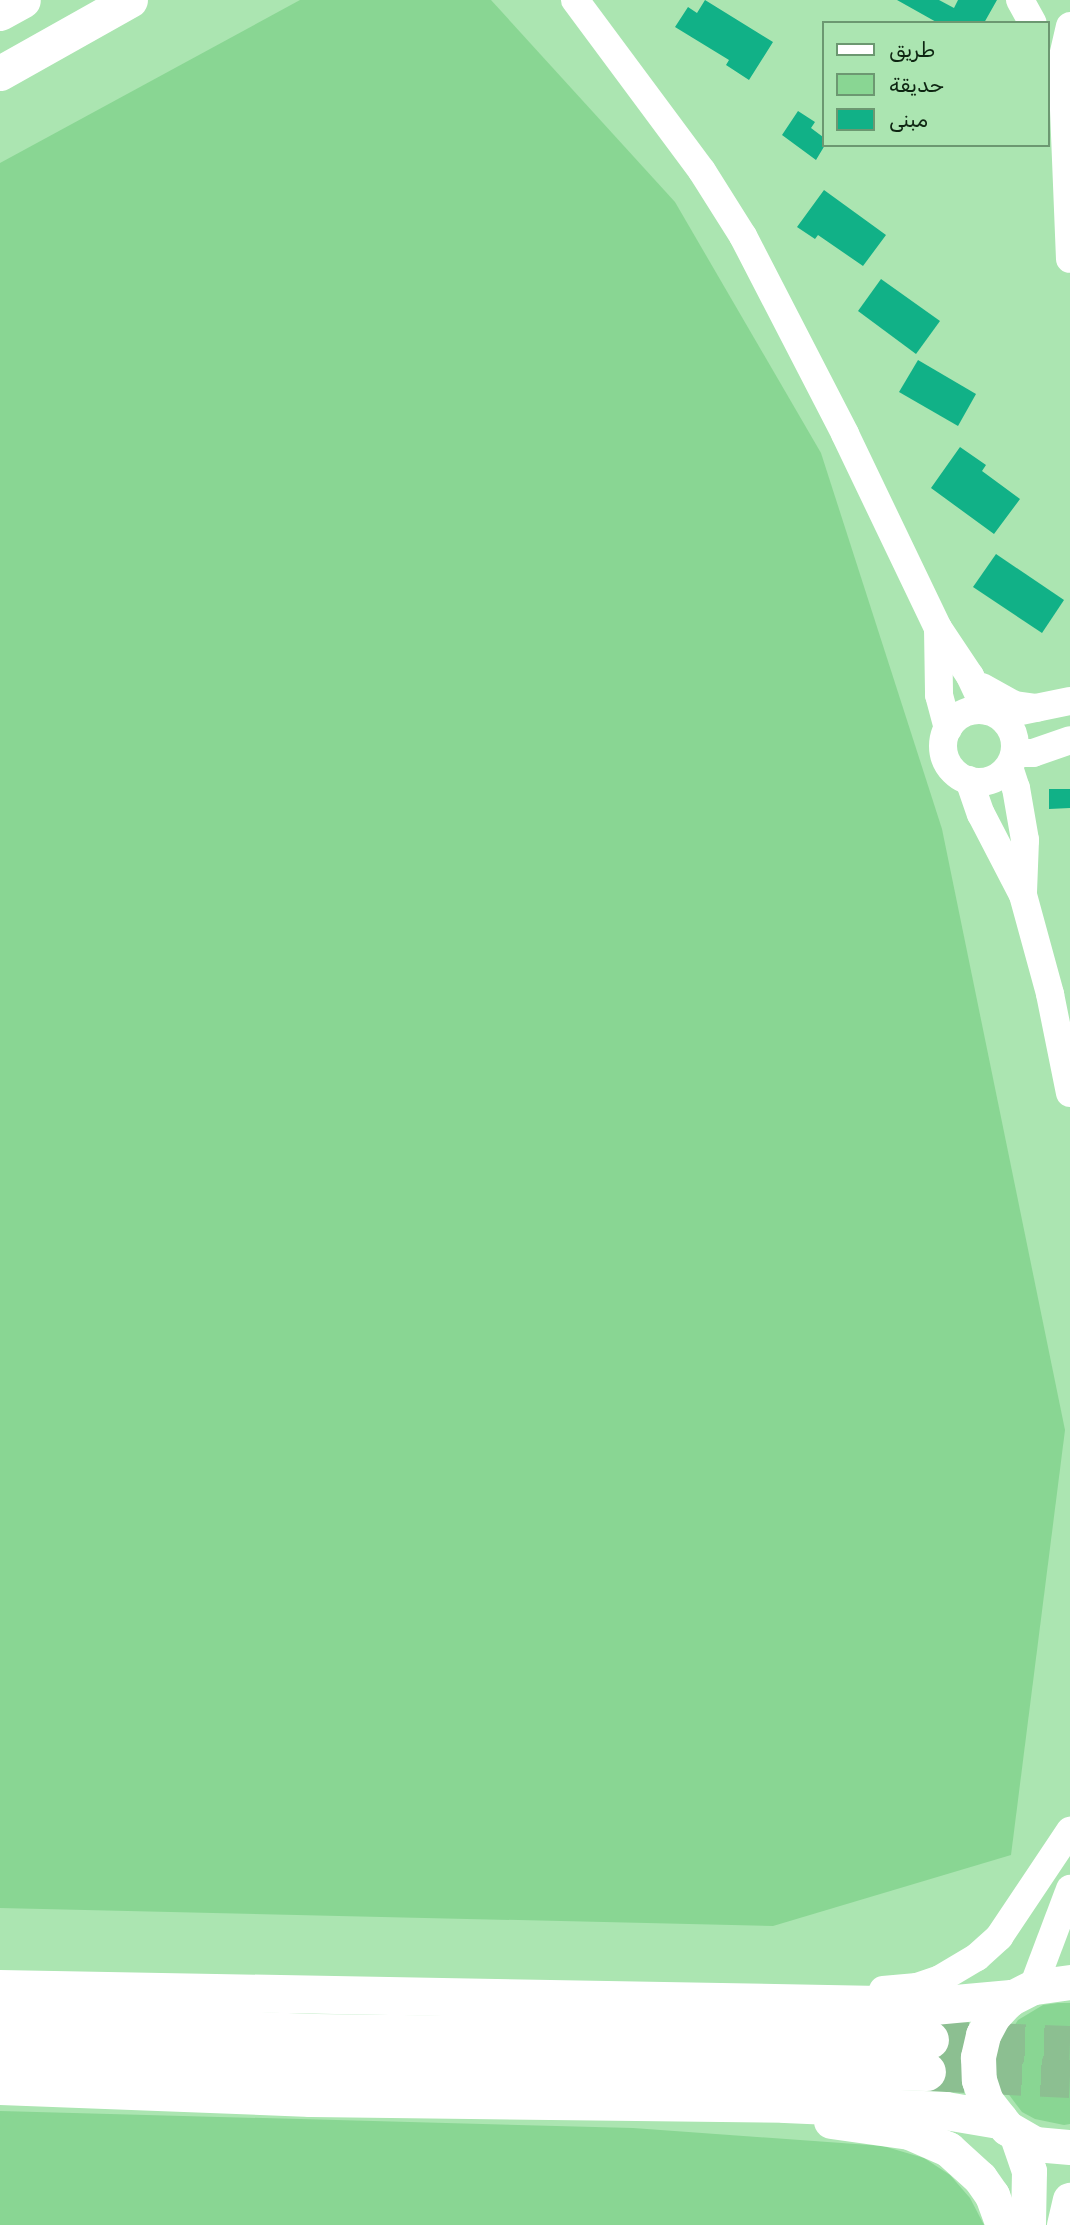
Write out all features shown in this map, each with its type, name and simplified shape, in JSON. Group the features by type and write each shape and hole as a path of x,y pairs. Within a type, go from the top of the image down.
{"highway":[{"path":"0,1989 959,2006 1021,1993"},
{"path":"0,2022 928,2056 313,2062 0,2053"},
{"path":"0,2086 311,2098 785,2104 946,2111 1008,2128"}],"main road":[{"path":"0,13 23,0"},
{"path":"0,73 130,0"},
{"path":"1028,2225 1029,2171 1008,2128 986,2101 979,2080 978,2057 988,2025 1021,1993 1070,1982"},
{"path":"785,2104 832,2121 909,2132 948,2149 980,2178 992,2195 1003,2225"},
{"path":"1008,2128 1035,2144 1070,2147"},
{"path":"1064,2225 1070,2200"}],"street":[{"path":"575,0 694,160 743,236 845,434 938,628 992,713 1014,736 1012,760 1025,840 1023,895"},
{"path":"1020,0 1032,21"},
{"path":"1061,33 1070,259"},
{"path":"938,628 939,695 948,729 943,750 946,760 960,776 969,780 994,779 1012,760 1070,740"},
{"path":"970,676 999,699 1015,705 1037,708"},
{"path":"948,729 960,716 1037,708 1070,701"},
{"path":"969,780 981,814 1023,895 1050,994 1070,1093"},
{"path":"802,2002 858,1989 917,1987 959,1969 999,1937 1070,1831"},
{"path":"1021,1993 1070,1889"}],"green space":[{"path":"300,0 491,0 675,202 821,453 942,829 1065,1430 1011,1855 773,1926 0,1908 0,163"},
{"path":"1070,2003 1070,2124 1064,2125 1035,2119 1022,2112 1004,2088 999,2059 1002,2045 1018,2020 1043,2005"},
{"path":"0,2111 633,2128 883,2146 924,2158 950,2175 970,2198 984,2225 0,2225"}],"building":[{"path":"705,0 773,42 749,80 726,65 729,60 675,27 688,7 697,13"},
{"path":"897,0 939,0 954,8 958,0 997,0 985,21 934,21"},
{"path":"798,111 815,122 811,128 822,136 824,147 816,160 782,135"},
{"path":"824,190 886,235 863,266 818,235 815,239 797,227"},
{"path":"881,279 940,321 916,354 858,311"},
{"path":"918,360 976,394 958,426 899,392"},
{"path":"960,447 986,465 982,471 1020,499 994,534 931,488"},
{"path":"996,554 1064,600 1042,633 973,587"},
{"path":"1049,789 1070,789 1070,808 1049,809"}],"tunnel":[{"path":"930,2040 1070,2045"},
{"path":"927,2072 1070,2079"}]}
